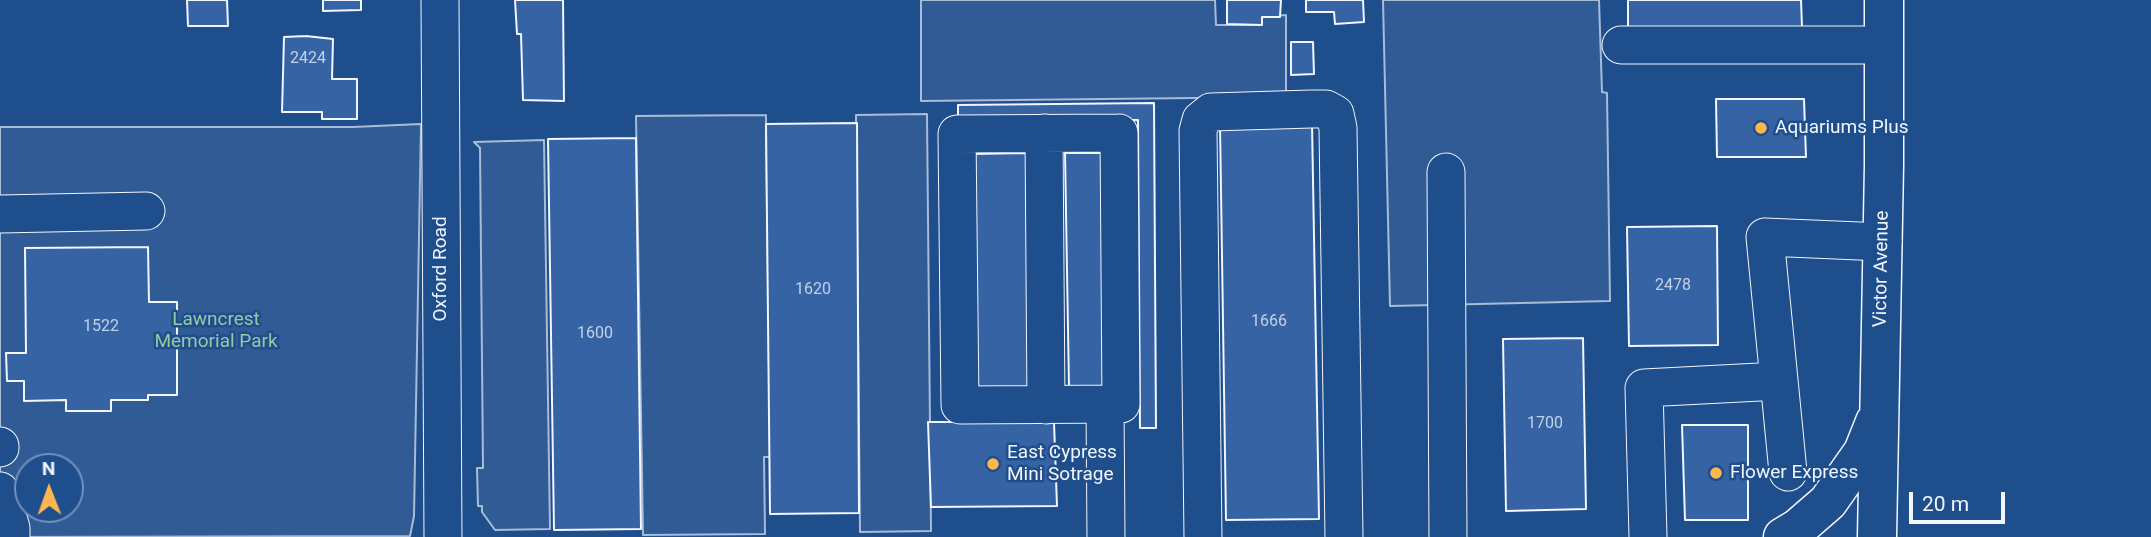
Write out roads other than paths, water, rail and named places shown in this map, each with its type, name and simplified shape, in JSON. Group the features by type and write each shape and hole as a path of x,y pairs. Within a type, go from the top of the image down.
{"main road":[{"name":"Victor Avenue","path":"1877,537 1881,407 1884,0"},
{"path":"1783,537 1828,502 1863,452 1881,407"}],"street":[{"name":"Oxford Road","path":"440,0 443,537"},
{"path":"1621,44 1884,45"},
{"path":"1203,537 1198,131 1201,120 1211,112 1326,109 1335,114 1338,128 1345,537"},
{"path":"1044,133 1046,405"},
{"path":"1044,133 1119,133 1121,404 960,405 957,134 1044,133"},
{"path":"1446,172 1448,537"},
{"path":"0,214 146,211"},
{"path":"1788,472 1765,237 1883,242"},
{"path":"1648,537 1644,388 1779,381"},
{"path":"1105,404 1106,537"},
{"path":"0,491 11,537"}],"place":[{"name":"Aquariums Plus","path":"1761,128"},
{"name":"East Cypress Mini Sotrage","path":"993,464"},
{"name":"Flower Express","path":"1716,473"}],"park label":[{"name":"Lawncrest Memorial Park","path":"216,331"}]}
